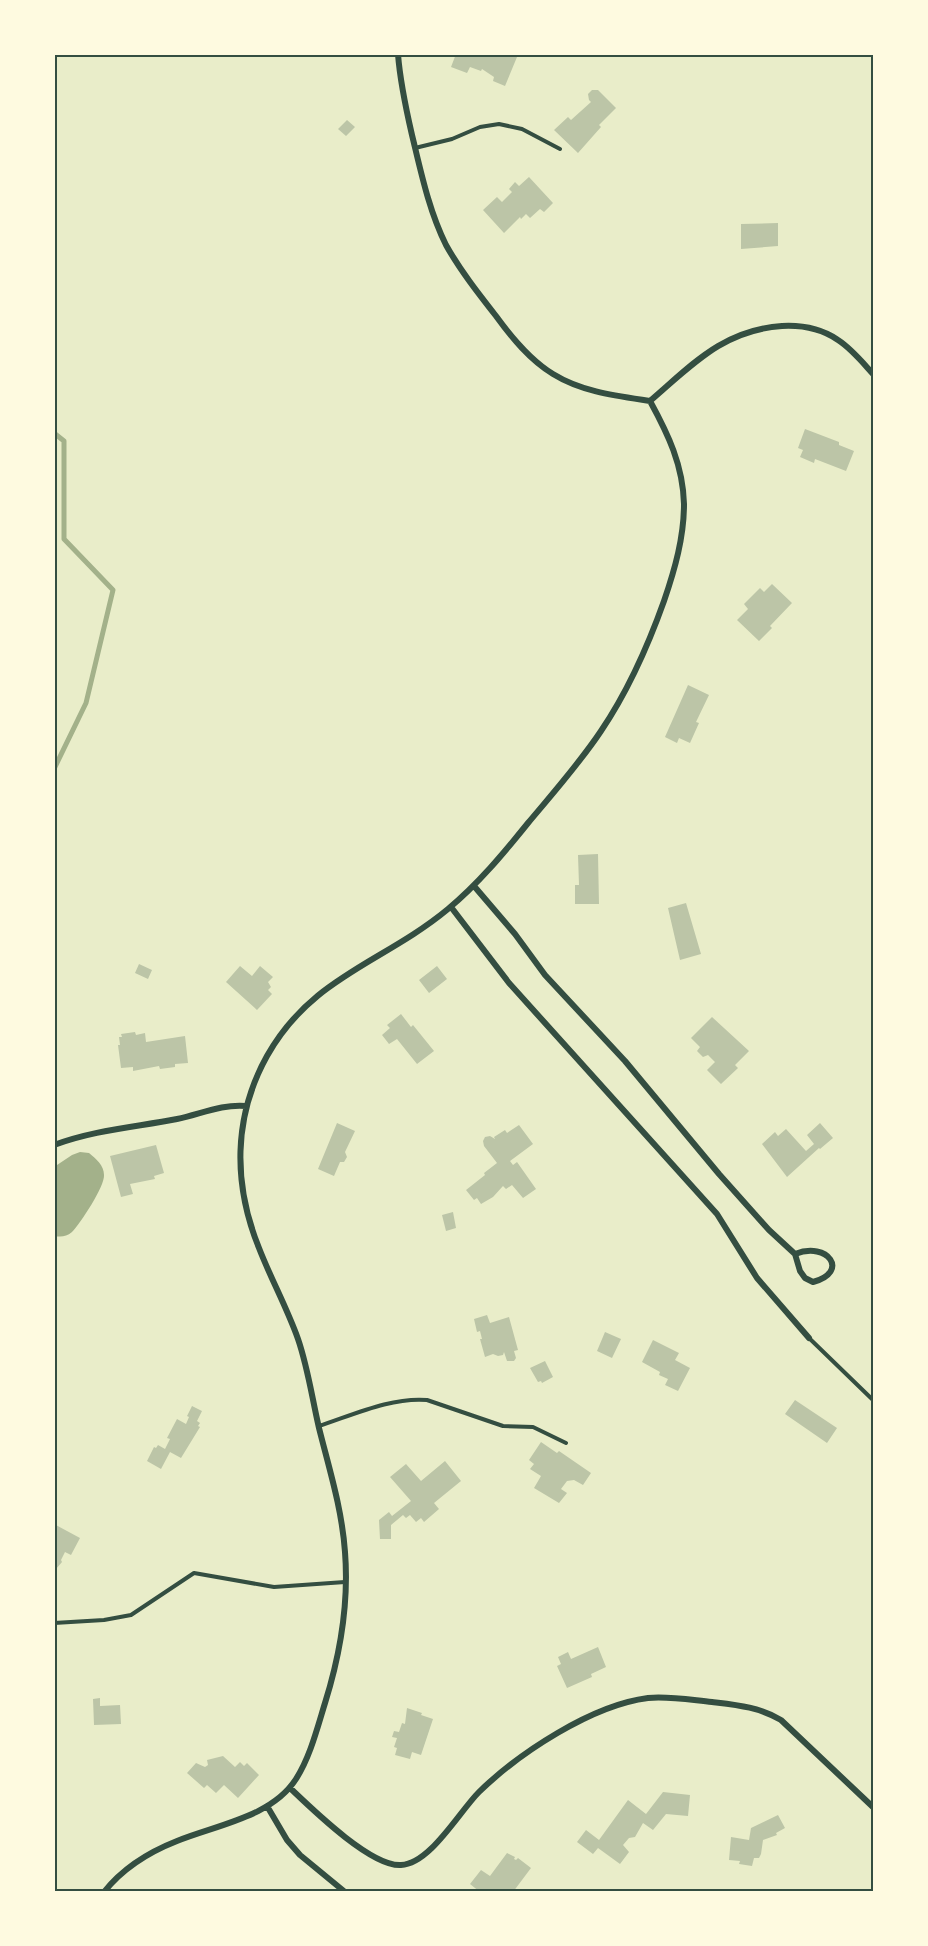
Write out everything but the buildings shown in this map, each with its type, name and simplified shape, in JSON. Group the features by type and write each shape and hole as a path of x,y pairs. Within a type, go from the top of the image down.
{"street":[{"path":"398,54 415,148 429,200 445,242 462,271 517,344 543,367 564,380 610,395 650,402 717,346 745,333 773,327 798,326 827,334 848,348 874,375"},
{"path":"104,1892 127,1868 163,1847 267,1806 290,1788 304,1765 333,1677 343,1620 346,1582 345,1550 340,1517 298,1341 258,1247 244,1202 239,1159 241,1130 246,1106 256,1077 271,1050 288,1024 303,1007 342,977 415,933 451,907 474,886 571,772 603,729 631,679 659,614 681,540 684,503 681,472 675,453 650,402"},
{"path":"474,886 515,934 545,975 625,1061 733,1190 769,1230 795,1254 800,1271 805,1278 813,1282 822,1280 830,1274 832,1266 830,1258 821,1251 803,1251 795,1254"},
{"path":"451,907 509,983 717,1214 757,1278 809,1338"},
{"path":"54,1144 85,1135 178,1118 216,1108 232,1105 246,1106"},
{"path":"290,1788 322,1818 365,1851 381,1860 401,1865 414,1862 429,1851 464,1808 497,1775 544,1741 608,1708 630,1701 666,1698 752,1707 768,1712 782,1720 874,1808"},
{"path":"267,1806 293,1848 345,1892"}],"lane":[{"path":"415,148 452,139 480,127 499,124 522,129 560,149"},
{"path":"809,1338 874,1401"},
{"path":"319,1426 385,1405 416,1399 427,1400 503,1426 533,1427 566,1443"},
{"path":"54,1623 104,1620 131,1615 194,1573 274,1587 346,1582"}],"shaded area":[{"path":"80,1152 89,1153 103,1168 101,1187 72,1232 68,1235 54,1236 54,1167"}],"waterway":[{"path":"54,433 64,441 64,539 113,590 86,703 54,769"}]}
